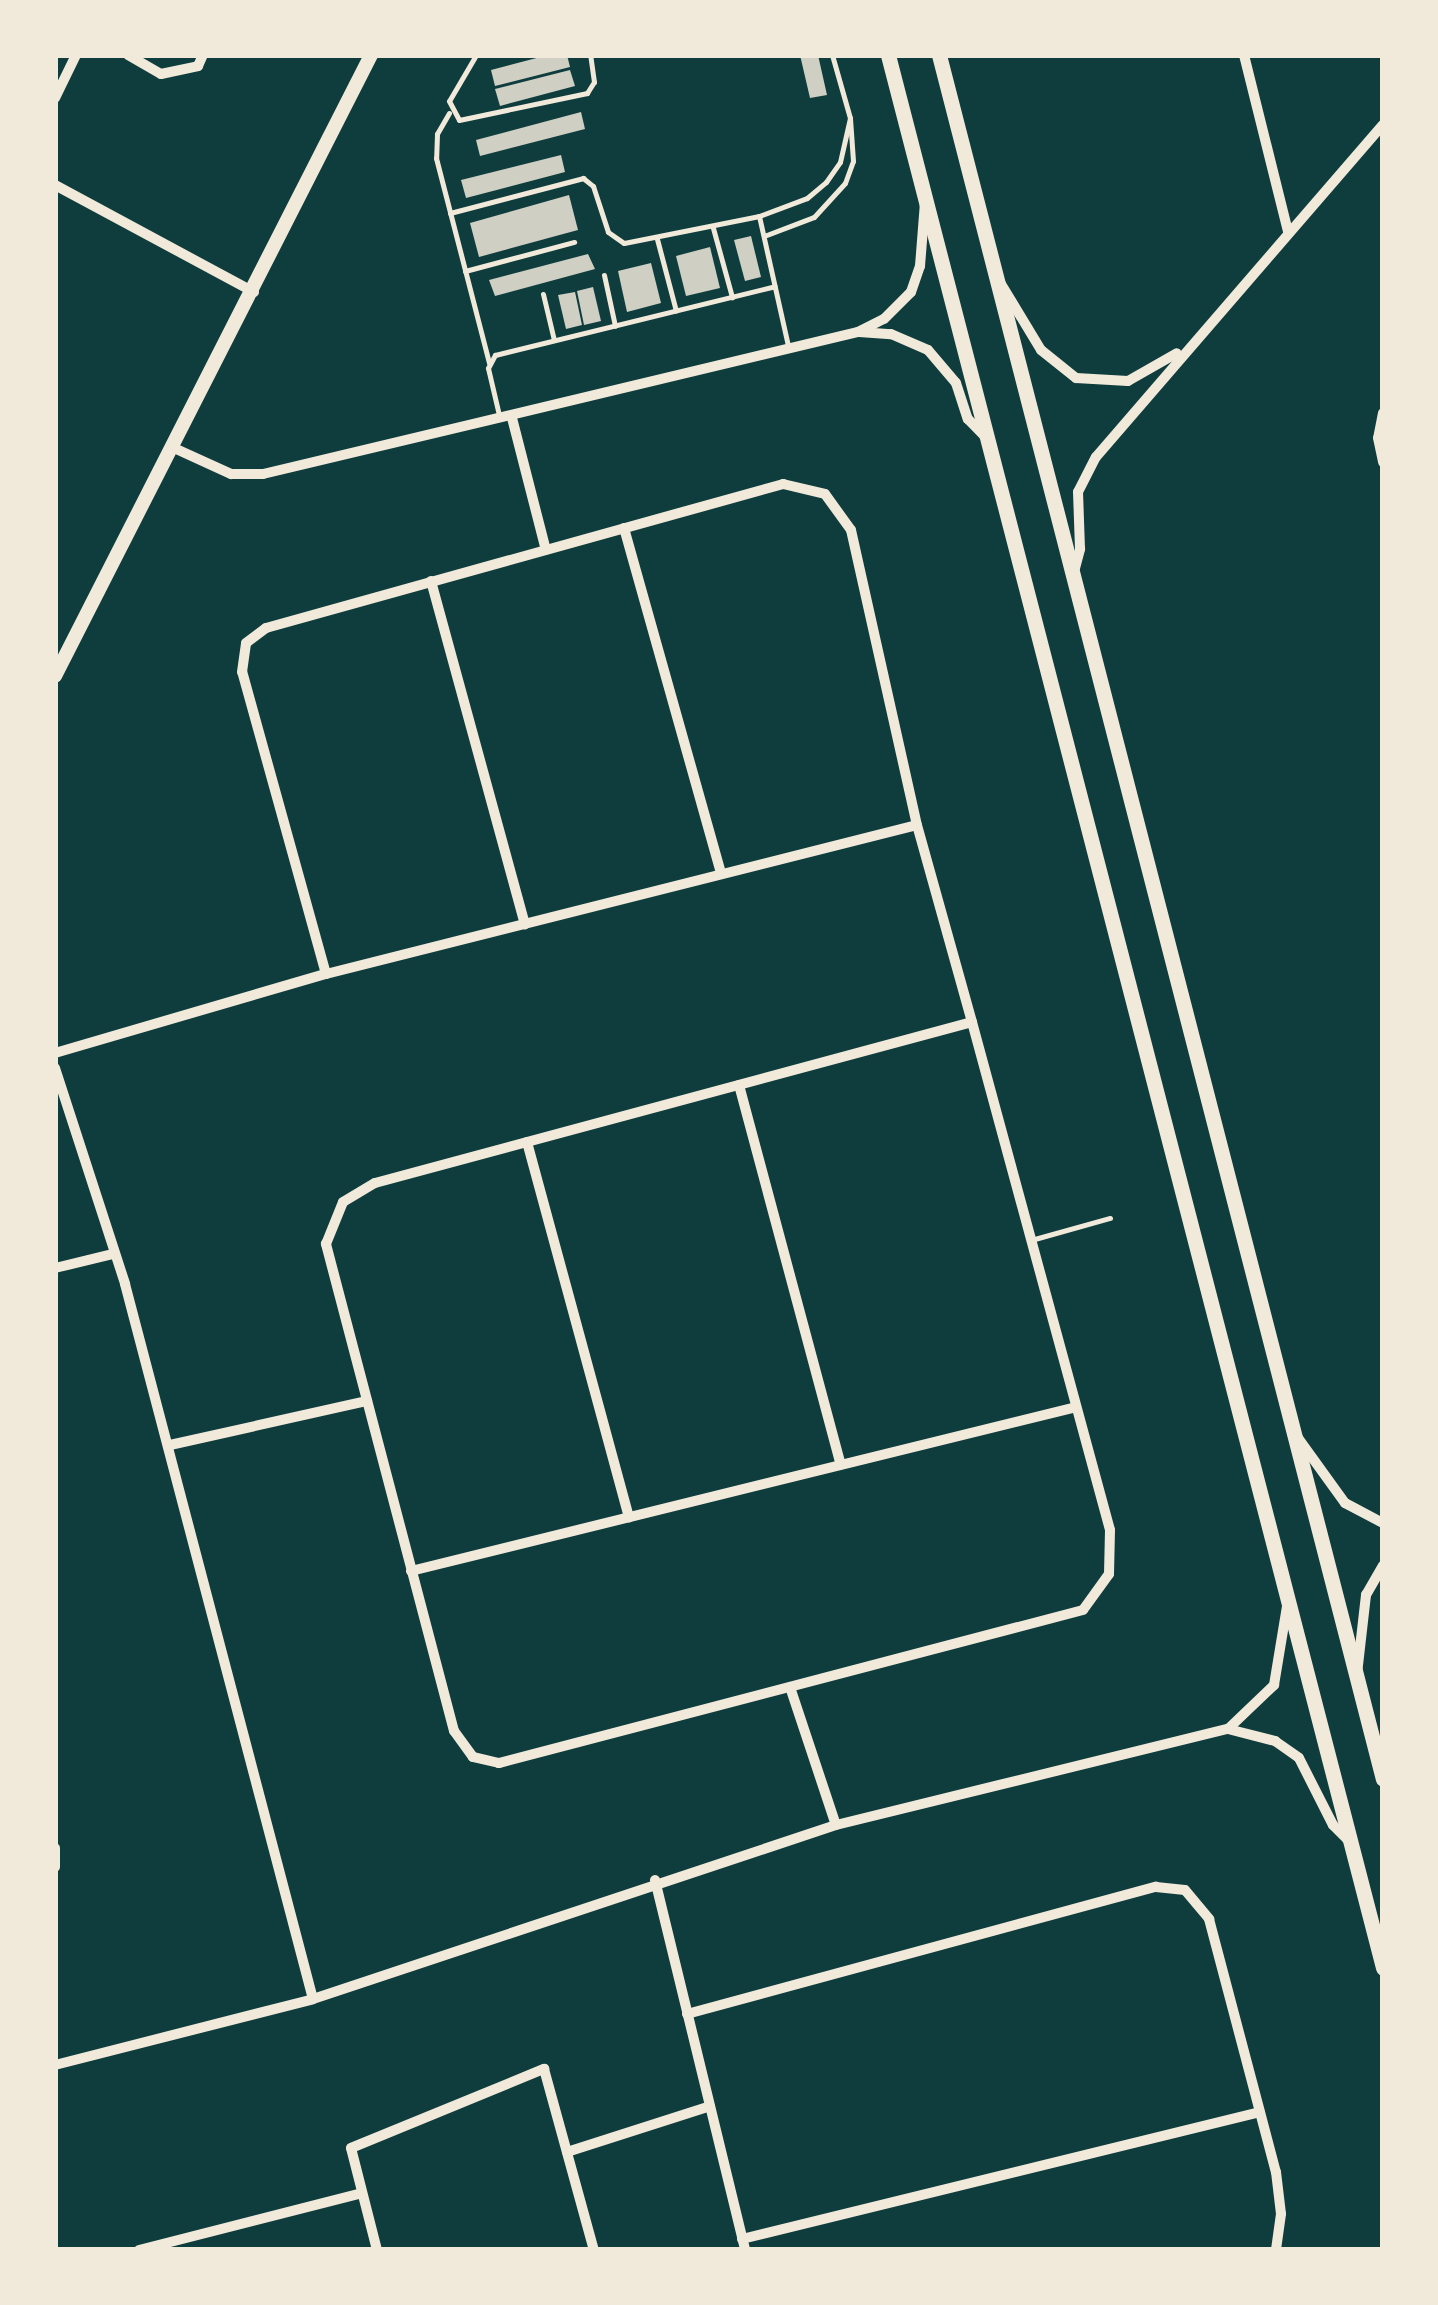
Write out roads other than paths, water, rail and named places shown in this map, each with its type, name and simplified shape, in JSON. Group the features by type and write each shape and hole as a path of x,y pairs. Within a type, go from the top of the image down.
{"main road":[{"path":"888,55 1383,1968"},
{"path":"939,55 1383,1778"}],"street":[{"path":"55,98 76,55"},
{"path":"128,55 162,74 198,66 203,55"},
{"path":"55,676 254,292 371,55"},
{"path":"1244,55 1288,231"},
{"path":"1073,573 1085,474 1186,347 1383,125"},
{"path":"55,184 254,292"},
{"path":"174,448 232,474 263,474 506,420 858,332 884,319 911,292 920,266 919,223 926,201"},
{"path":"998,279 1041,350 1076,378 1128,381 1186,347"},
{"path":"858,332 891,334 928,350 956,383 968,419 987,438"},
{"path":"1383,413 1383,462"},
{"path":"506,420 546,550"},
{"path":"326,974 242,672 246,643 266,628 782,484 825,494 850,530 916,825 972,1022 1110,1530 1109,1574 1082,1610 499,1763 472,1756 454,1731 326,1244 343,1202 375,1183 972,1022"},
{"path":"624,528 721,874"},
{"path":"431,582 526,924"},
{"path":"55,1053 326,974 916,825"},
{"path":"55,1068 170,1445 313,1999"},
{"path":"738,1085 842,1465"},
{"path":"528,1142 629,1517"},
{"path":"55,1268 113,1254"},
{"path":"170,1445 367,1401"},
{"path":"412,1571 1076,1407"},
{"path":"1293,1431 1314,1452 1334,1492 1360,1515 1383,1523"},
{"path":"1357,1674 1366,1595 1383,1566"},
{"path":"1228,1729 1274,1686 1288,1600"},
{"path":"790,1686 836,1825"},
{"path":"55,2065 313,1999 655,1880 836,1825 1228,1729 1275,1741 1299,1758 1333,1824 1351,1843"},
{"path":"55,1848 55,1867"},
{"path":"655,1880 743,2244 1260,2112"},
{"path":"688,2014 1176,1886 1193,1894 1209,1919 1280,2193 1276,2250"},
{"path":"377,2250 351,2148 544,2069 594,2250"},
{"path":"567,2152 710,2106"},
{"path":"139,2250 362,2193"}],"lane":[{"path":"476,55 449,101 449,113 435,146 488,363 506,420"},
{"path":"449,113 465,120 580,96 594,82 590,55"},
{"path":"764,236 814,218 832,202 853,160 850,118 832,55"},
{"path":"450,213 583,178 593,186 614,239 657,239 759,216 808,198 826,182 840,162 850,118"},
{"path":"759,216 789,349"},
{"path":"712,226 732,297"},
{"path":"657,239 676,311"},
{"path":"465,271 574,242"},
{"path":"604,275 615,326"},
{"path":"488,363 495,355 774,286"},
{"path":"543,294 554,340"},
{"path":"1031,1240 1110,1218"}]}
